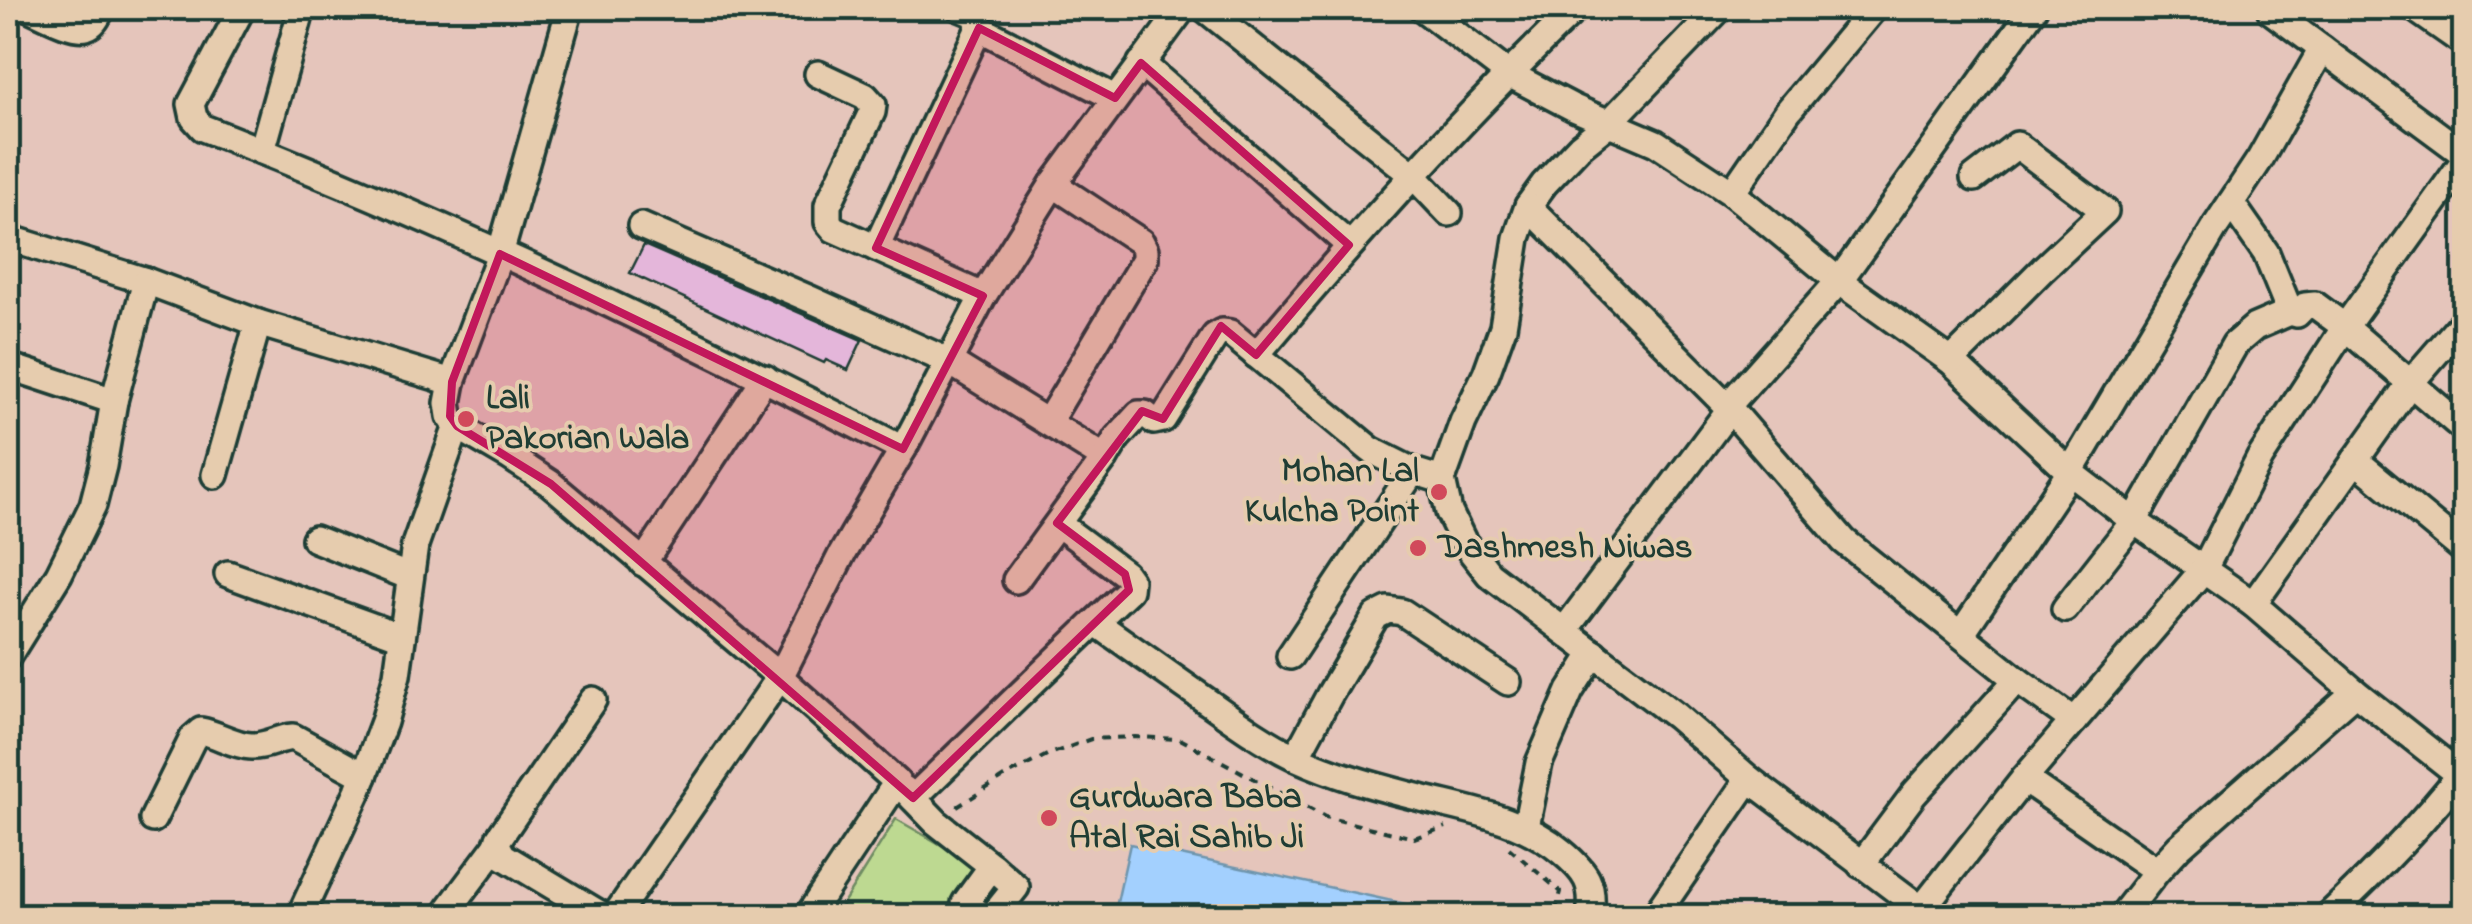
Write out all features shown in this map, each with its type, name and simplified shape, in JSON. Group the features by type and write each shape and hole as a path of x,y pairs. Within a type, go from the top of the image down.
{"street":[{"path":"29,8 74,27 86,27 95,21 102,8"},
{"path":"242,8 191,104 194,118 203,128 500,254 765,378 903,449"},
{"path":"262,151 302,8"},
{"path":"570,8 500,254 452,382 450,416 457,426 551,484 780,676 936,822 1016,888 993,916"},
{"path":"876,248 980,28 977,15 960,8"},
{"path":"615,916 780,676 983,296 1053,184 1183,8"},
{"path":"1204,8 1412,174 1449,213"},
{"path":"1256,355 1412,174 1507,73 1576,8"},
{"path":"1720,8 1610,122 1580,146 1528,206 1517,238 1503,327 1442,480 1449,512 1463,541 1489,574 1676,716 1918,912 2024,778 2204,569 2260,458 2345,327 2463,164 2271,11 2274,8"},
{"path":"1732,193 1788,111 1874,8"},
{"path":"1564,631 1732,401 1838,281 2034,8"},
{"path":"2414,8 2464,43"},
{"path":"1436,11 1507,73 1574,108 1656,143 1732,193 1838,281 1951,361 2070,472 2253,604 2355,692 2463,774 2423,822 2328,916"},
{"path":"980,28 1116,98"},
{"path":"1960,634 2070,472 2260,159 2322,48"},
{"path":"1141,64 1349,245"},
{"path":"818,74 865,96 872,104 872,112 828,205 828,222 834,230 983,296"},
{"path":"1951,361 2104,212 2017,145 1974,178"},
{"path":"1048,422 1145,259 1140,242 1053,184"},
{"path":"2230,203 2266,253 2290,312"},
{"path":"1528,206 1730,408 1844,541 2074,721"},
{"path":"641,226 950,362 1105,458"},
{"path":"8,238 146,281 258,323 452,382"},
{"path":"8,656 59,574 93,505 114,401 146,281"},
{"path":"2065,609 2134,520 2234,344 2255,327 2315,305 2464,429"},
{"path":"2253,604 2411,382 2464,321"},
{"path":"215,476 258,323"},
{"path":"1016,580 1117,438 1139,414 1154,421 1163,419 1215,336 1222,332 1230,333 1370,450 1442,480"},
{"path":"8,366 114,401"},
{"path":"643,563 765,378"},
{"path":"300,916 364,776 384,722 397,675 419,532 457,426"},
{"path":"2355,460 2464,550"},
{"path":"1290,656 1414,471"},
{"path":"808,916 905,790 1129,590 1130,580 1125,574 1058,524"},
{"path":"315,539 410,577"},
{"path":"228,574 402,636"},
{"path":"1296,758 1376,616 1388,610 1402,612 1508,682"},
{"path":"1095,622 1246,730 1296,758 1526,827 1579,866 1589,881 1590,916"},
{"path":"1526,827 1539,762 1570,691 1594,653"},
{"path":"1861,865 1914,794 2017,680"},
{"path":"2122,916 2156,871 2208,821 2355,692"},
{"path":"449,909 592,700"},
{"path":"153,820 193,738 201,731 248,746 292,738 364,776"},
{"path":"2024,778 2156,871"},
{"path":"1655,916 1750,779"},
{"path":"497,844 503,856 602,916"},
{"path":"982,916 965,903 992,866"}],"path":[{"path":"936,822 1004,777 1047,755 1091,739 1136,737 1180,739 1326,816 1414,838 1447,826"},
{"path":"1500,842 1560,892 1554,916"}],"highlighted area":[{"path":"979,28 1115,98 1141,63 1349,245 1256,355 1221,326 1163,419 1142,411 1057,523 1125,574 1129,590 913,798 551,484 457,426 450,416 452,382 500,254 903,449 983,296 876,248"}],"green space":[{"path":"896,819 978,866 946,916 835,916"}],"water":[{"path":"1130,844 1447,913 1114,916"}],"building":[{"path":"644,245 862,340 848,370 826,360 824,363 630,273"}],"place":[{"name":"Lali Pakorian Wala","path":"466,419"},
{"name":"Mohan Lal Kulcha Point","path":"1439,492"},
{"name":"Dashmesh Niwas","path":"1418,548"},
{"name":"Gurdwara Baba Atal Rai Sahib Ji","path":"1049,818"}]}
